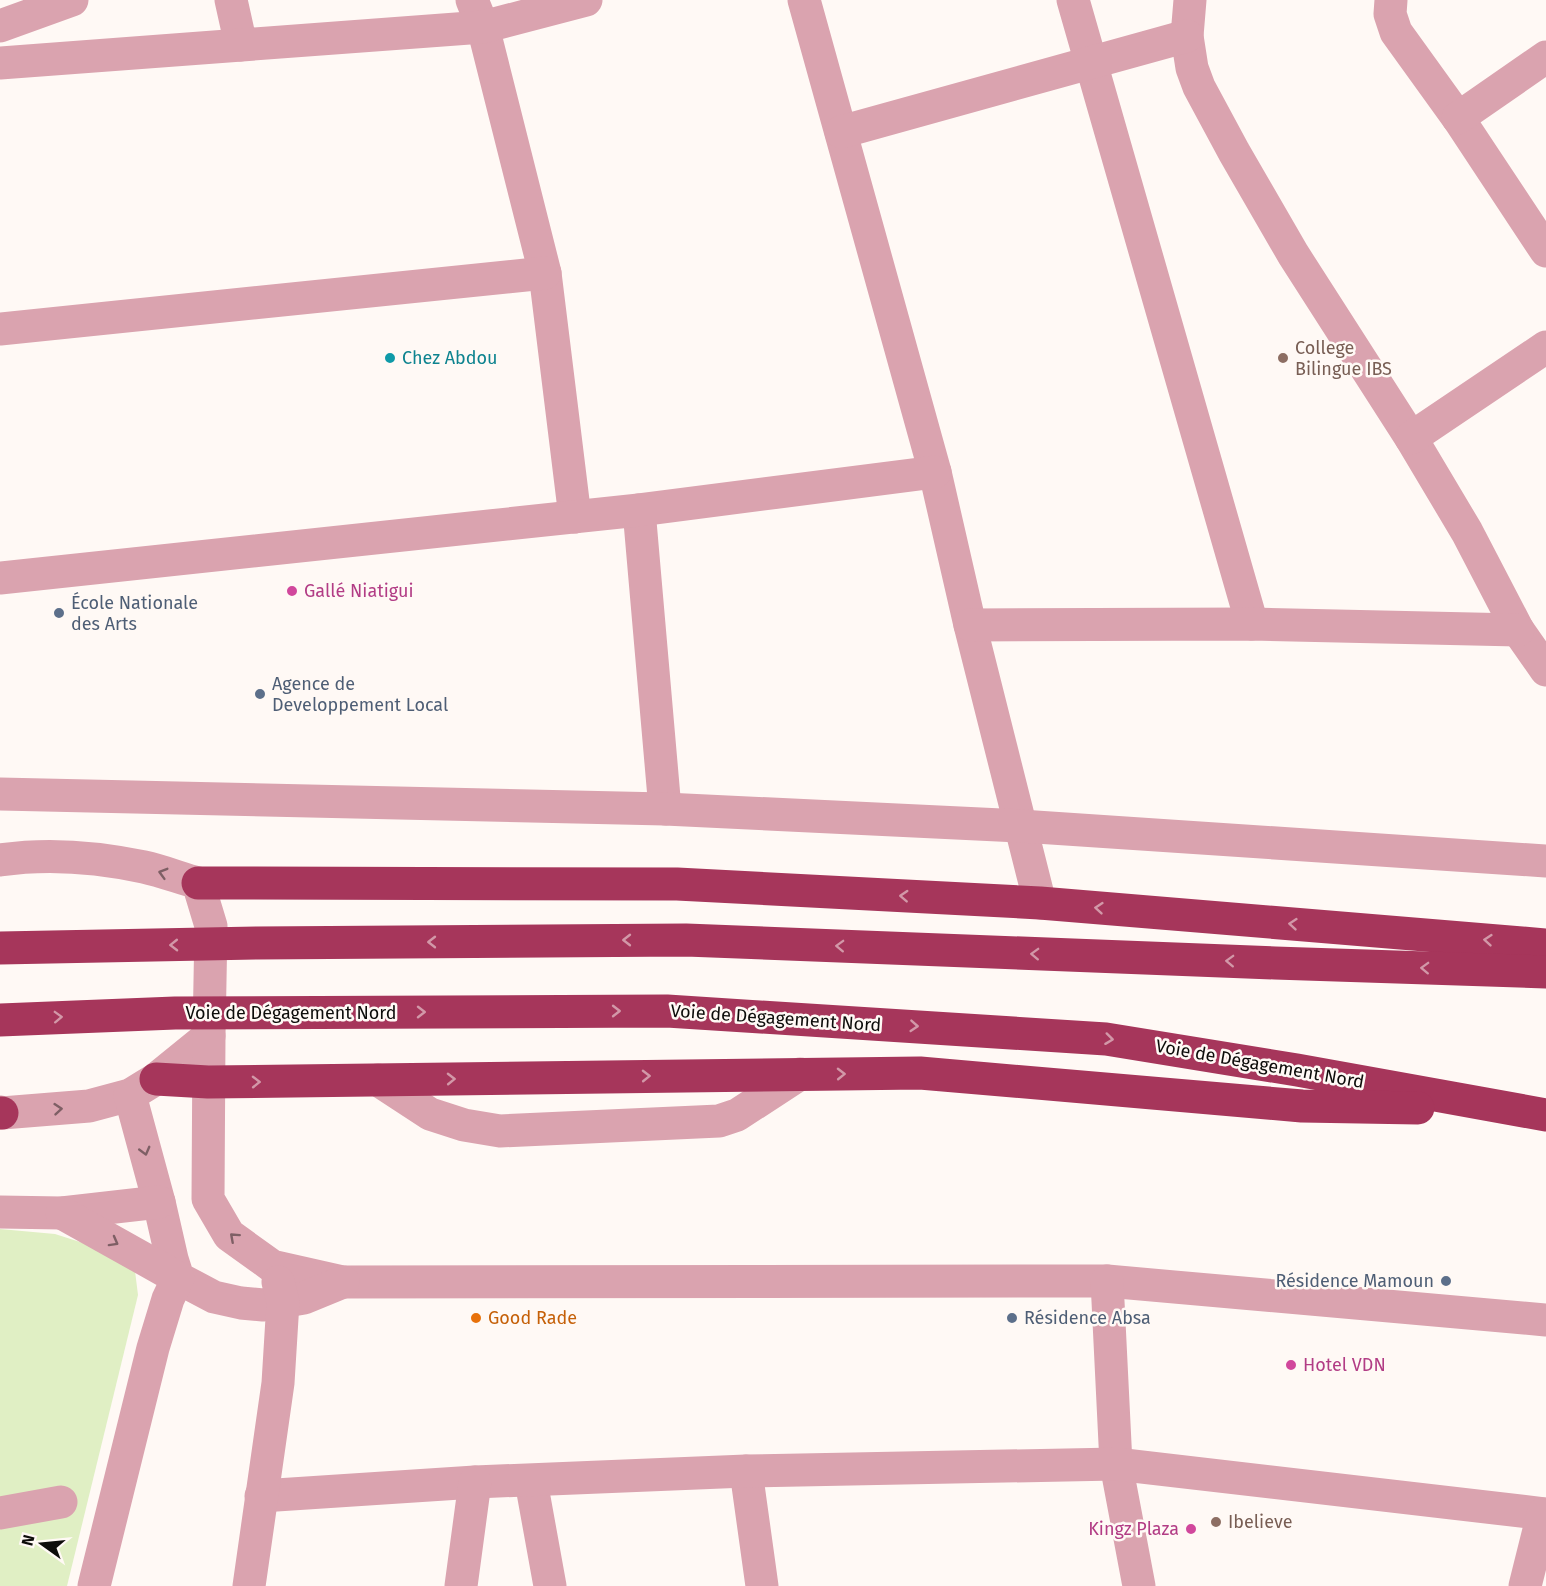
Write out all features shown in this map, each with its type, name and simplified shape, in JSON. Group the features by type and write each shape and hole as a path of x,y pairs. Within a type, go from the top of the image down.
{"highway":[{"path":"198,883 677,884 1040,903 1546,945"},
{"path":"0,948 686,940 1546,972"},
{"name":"Voie de Dégagement Nord","path":"0,1020 175,1013 667,1011 1106,1039 1297,1070 1532,1113"},
{"path":"143,1087 208,1082 920,1073 1302,1106 1532,1113"}],"street":[{"path":"0,26 72,0"},
{"path":"231,0 241,45"},
{"path":"0,63 241,45 586,0"},
{"path":"804,0 935,472 970,625 1040,903"},
{"path":"1073,0 1252,624"},
{"path":"1190,0 1187,36 1192,68 1199,87 1293,254 1411,438 1467,532 1518,630 1546,670"},
{"path":"1390,0 1390,14 1396,32 1458,118 1546,251"},
{"path":"478,13 545,273 575,517"},
{"path":"841,132 1187,36"},
{"path":"1458,118 1546,57"},
{"path":"0,329 545,273"},
{"path":"1411,438 1546,346"},
{"path":"0,578 639,510 935,472"},
{"path":"639,510 665,809"},
{"path":"970,625 1252,624 1518,630"},
{"path":"0,794 665,809 1021,826 1546,861"},
{"path":"4,856 85,857 144,867 198,883 212,926 208,1200 229,1235 273,1266 343,1282 1107,1281 1546,1320"},
{"path":"1,1113 89,1106 143,1087 209,1036"},
{"path":"378,1080 430,1114 464,1125 500,1131 719,1121 737,1115 800,1074"},
{"path":"94,1586 150,1358 168,1299 178,1278 159,1202 143,1087"},
{"path":"0,1212 62,1213 159,1202"},
{"path":"62,1213 214,1297 263,1305 304,1298 343,1282"},
{"path":"249,1586 278,1383 283,1302 273,1266"},
{"path":"1107,1281 1116,1464 1139,1586"},
{"path":"261,1496 475,1482 746,1471 1116,1464 1544,1514 1525,1586"},
{"path":"746,1471 762,1586"},
{"path":"531,1481 550,1586"},
{"path":"461,1586 475,1482"},
{"path":"0,1513 61,1502"}],"green space":[{"path":"0,1229 55,1234 102,1249 135,1271 138,1295 67,1586 0,1586"}],"place":[{"name":"Chez Abdou","path":"390,358"},
{"name":"College Bilingue IBS","path":"1283,358"},
{"name":"Gallé Niatigui","path":"292,591"},
{"name":"École Nationale des Arts","path":"59,613"},
{"name":"Agence de Developpement Local","path":"260,694"},
{"name":"Résidence Mamoun","path":"1446,1281"},
{"name":"Good Rade","path":"476,1318"},
{"name":"Résidence Absa","path":"1012,1318"},
{"name":"Hotel VDN","path":"1291,1365"},
{"name":"Ibelieve","path":"1216,1522"},
{"name":"Kingz Plaza","path":"1191,1529"}]}
